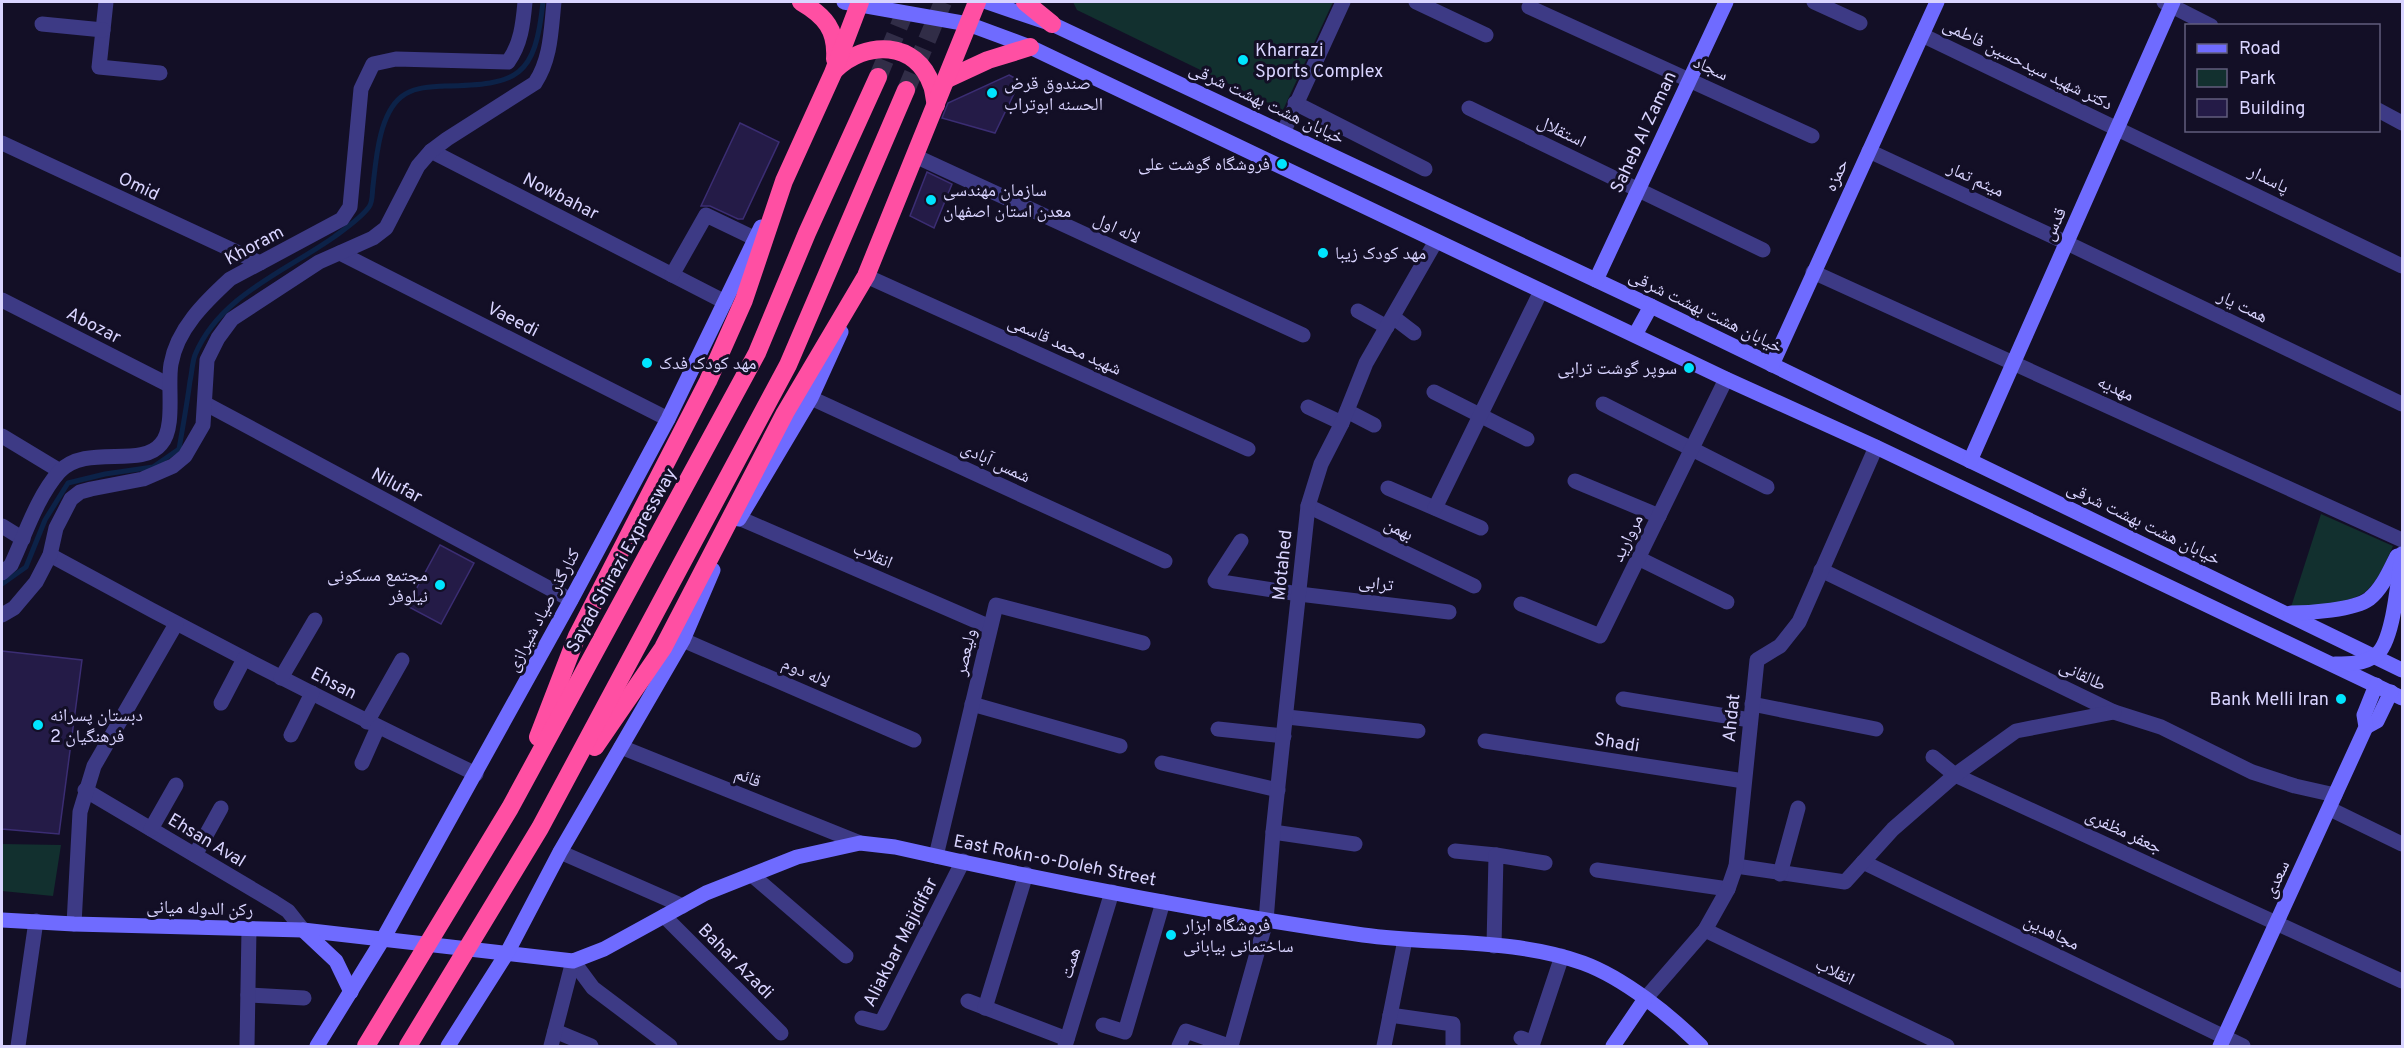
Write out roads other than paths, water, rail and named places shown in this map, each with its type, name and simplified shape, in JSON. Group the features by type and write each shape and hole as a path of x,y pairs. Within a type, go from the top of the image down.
{"highway":[{"path":"801,2 820,16 831,29 836,48 833,73"},
{"path":"510,808 577,636 708,381 744,300 784,181 833,73 855,2"},
{"path":"540,828 663,648 785,413 866,276 977,2"},
{"path":"1025,2 1052,24"},
{"path":"947,79 988,60 1030,47"},
{"path":"833,73 847,58 865,50 886,48 896,51 905,54 922,67 932,85 936,105"},
{"name":"Sayad Shirazi Expressway","path":"366,1047 510,808 757,353 807,234 878,77"},
{"path":"408,1047 540,828 788,365 906,90"}],"main road":[{"path":"855,2 968,24 1030,47 1436,242 1876,447 2397,695"},
{"name":"خیابان هشت بهشت شرقی","path":"987,2 1052,24 1596,280 2401,669"},
{"name":"Saheb Al Zaman","path":"1596,280 1726,2"},
{"name":"حمزه","path":"1772,365 1937,2"},
{"name":"قدس","path":"1970,461 2118,128 2170,3"},
{"name":"کنارگذر صیاد شیرازی","path":"317,1047 351,992 390,940 476,774 668,419 784,181"},
{"path":"448,1047 507,953 560,852 683,640 707,582 739,518 811,398 866,276"},
{"path":"1635,335 1651,306"},
{"path":"2285,613 2308,613 2345,608 2368,600 2386,577 2403,545"},
{"path":"2332,664 2354,664 2374,657 2385,644 2403,554"},
{"path":"2388,637 2391,654 2401,669"},
{"name":"سعدی","path":"2222,1042 2366,727 2364,715 2376,685"},
{"name":"سعدی","path":"2366,727 2377,722 2397,695"},
{"name":"East Rokn-o-Doleh Street","path":"390,940 573,961 604,950 706,893 797,857 860,843 895,846 1112,892 1266,921 1405,940 1494,946 1552,953 1586,964 1629,986 1701,1047"},
{"name":"رکن الدوله میانی","path":"2,920 303,930 390,940"},
{"path":"303,930 336,961 351,992"},
{"path":"1613,1047 1645,999"}],"street":[{"path":"106,2 99,67 160,73"},
{"name":"Khoram","path":"60,471 75,461 93,456 118,457 155,450 166,437 171,363 176,345 184,330 214,294 230,279 342,219 350,207 361,89 373,64 396,59 508,62 517,50 523,27 525,2"},
{"path":"2,615 14,608 36,582 50,555 56,528 72,499 80,492 143,479 173,466 185,456 203,425 207,360 218,338 232,319 319,262 374,238 386,228 418,166 431,151 535,83 544,70 551,40 554,2"},
{"path":"1282,132 1343,2"},
{"path":"1416,2 1486,35"},
{"path":"1814,2 1860,23"},
{"path":"2170,3 2207,24"},
{"name":"سجاد","path":"1529,7 1812,136"},
{"path":"42,24 103,30"},
{"name":"دکتر شهید سیدحسین فاطمی","path":"1922,35 2118,128"},
{"path":"1295,103 1425,169"},
{"name":"استقلال","path":"1469,108 1763,250"},
{"path":"2380,111 2403,123"},
{"name":"پاسدار","path":"2118,128 2403,266"},
{"name":"Omid","path":"2,143 260,263"},
{"name":"Nowbahar","path":"431,151 725,302"},
{"name":"میثم تمار","path":"1869,151 2067,243"},
{"name":"لاله اول","path":"915,156 1303,335"},
{"path":"672,275 706,215 756,238"},
{"name":"Motahed","path":"1230,1047 1266,921 1273,832 1308,507 1321,464 1344,417 1366,363 1436,242"},
{"name":"همت یار","path":"2067,243 2403,404"},
{"name":"Vaeedi","path":"340,252 668,419"},
{"name":"مهدیه","path":"1813,272 2403,540"},
{"name":"شهید محمد قاسمی","path":"866,276 1248,450"},
{"path":"1435,508 1541,291"},
{"name":"Abozar","path":"2,300 169,385"},
{"path":"1358,311 1414,333"},
{"name":"مروارید","path":"1521,604 1600,636 1726,379"},
{"path":"1434,392 1527,439"},
{"name":"شمس آبادی","path":"811,398 1165,561"},
{"name":"Nilufar","path":"206,404 571,600"},
{"path":"1603,404 1767,487"},
{"path":"1308,406 1374,424"},
{"path":"2,436 60,471 44,496 11,565 2,573"},
{"name":"Ahdat","path":"1645,999 1705,930 1728,889 1736,866 1757,660 1780,646 1798,622 1876,447"},
{"path":"1575,481 1659,516"},
{"path":"1388,488 1481,528"},
{"name":"بهمن","path":"1308,507 1474,586"},
{"name":"انقلاب","path":"739,518 990,627"},
{"path":"2,526 23,539"},
{"name":"ترابی","path":"1241,541 1215,580 1299,594 1449,612"},
{"name":"Ehsan","path":"50,555 244,659 476,774"},
{"path":"1638,558 1726,602"},
{"name":"طالقانی","path":"1821,570 2114,712 2161,727 2252,772 2295,786 2332,802 2403,844"},
{"name":"ولیعصر","path":"936,856 996,605 1143,644"},
{"path":"281,678 315,620"},
{"path":"74,924 80,812 86,789 94,766 176,624"},
{"name":"لاله دوم","path":"683,640 914,740"},
{"path":"222,703 244,659"},
{"path":"362,763 372,724 402,660"},
{"path":"291,735 312,693"},
{"path":"1623,699 1751,712 1876,729"},
{"path":"972,704 1120,746"},
{"path":"1736,866 1845,882 1893,830 1955,775 2016,731 2114,712"},
{"path":"1287,717 1418,731"},
{"path":"1218,729 1284,736"},
{"name":"Shadi","path":"1485,741 1744,781"},
{"name":"قائم","path":"621,747 860,843"},
{"name":"جعفر مظفری","path":"1933,757 1955,775 2403,981"},
{"path":"1162,763 1278,789"},
{"path":"151,829 176,785"},
{"name":"Ehsan Aval","path":"86,789 288,911 303,930"},
{"path":"195,855 221,808"},
{"path":"1780,874 1798,808"},
{"path":"1273,832 1355,844"},
{"path":"1455,851 1545,863"},
{"path":"560,852 683,906"},
{"path":"1494,946 1496,855"},
{"name":"Aliakbar Majidifar","path":"862,1018 880,1023 963,861"},
{"name":"مجاهدین","path":"1863,862 2222,1042 2243,1047"},
{"path":"1597,870 1728,889"},
{"path":"985,1008 1026,874"},
{"path":"752,875 846,956"},
{"name":"همت","path":"1066,1043 1112,892"},
{"path":"1102,1025 1125,1032 1163,902"},
{"name":"Bahar Azadi","path":"664,916 781,1033"},
{"path":"18,1047 36,921"},
{"path":"248,1047 249,929"},
{"name":"انقلاب","path":"1705,930 1947,1047"},
{"path":"1384,1047 1405,940"},
{"path":"1521,1038 1533,1043 1562,956"},
{"path":"551,1047 573,961"},
{"path":"573,961 593,988 670,1047"},
{"path":"248,995 304,998"},
{"path":"968,1001 1066,1043"},
{"path":"1390,1015 1453,1024 1453,1047"},
{"path":"555,1030 591,1047"},
{"path":"1179,1047 1186,1031 1230,1047"}],"waterway":[{"path":"2,584 26,567 45,520 68,483 105,474 153,467 179,449 193,361 206,334 220,316 237,301 334,237 369,207 383,126 401,97 416,89 490,83 506,79 519,72 535,47 543,2"}],"tunnel":[{"path":"878,77 909,2"},
{"path":"906,90 943,2"}],"place":[{"name":"Kharrazi Sports Complex","path":"1243,60"},
{"name":"صندوق قرض الحسنه ابوتراب","path":"992,93"},
{"name":"فروشگاه گوشت علی","path":"1282,164"},
{"name":"سازمان مهندسی معدن استان اصفهان","path":"931,200"},
{"name":"مهد کودک زیبا","path":"1323,253"},
{"name":"مهد کودک فدک","path":"647,363"},
{"name":"سوپر گوشت ترابی","path":"1689,368"},
{"name":"مجتمع مسکونی نیلوفر","path":"440,585"},
{"name":"Bank Melli Iran","path":"2341,699"},
{"name":"دبستان پسرانه فرهنگیان 2","path":"38,725"},
{"name":"فروشگاه ابزار ساختمانی بیابانی","path":"1171,935"}]}
